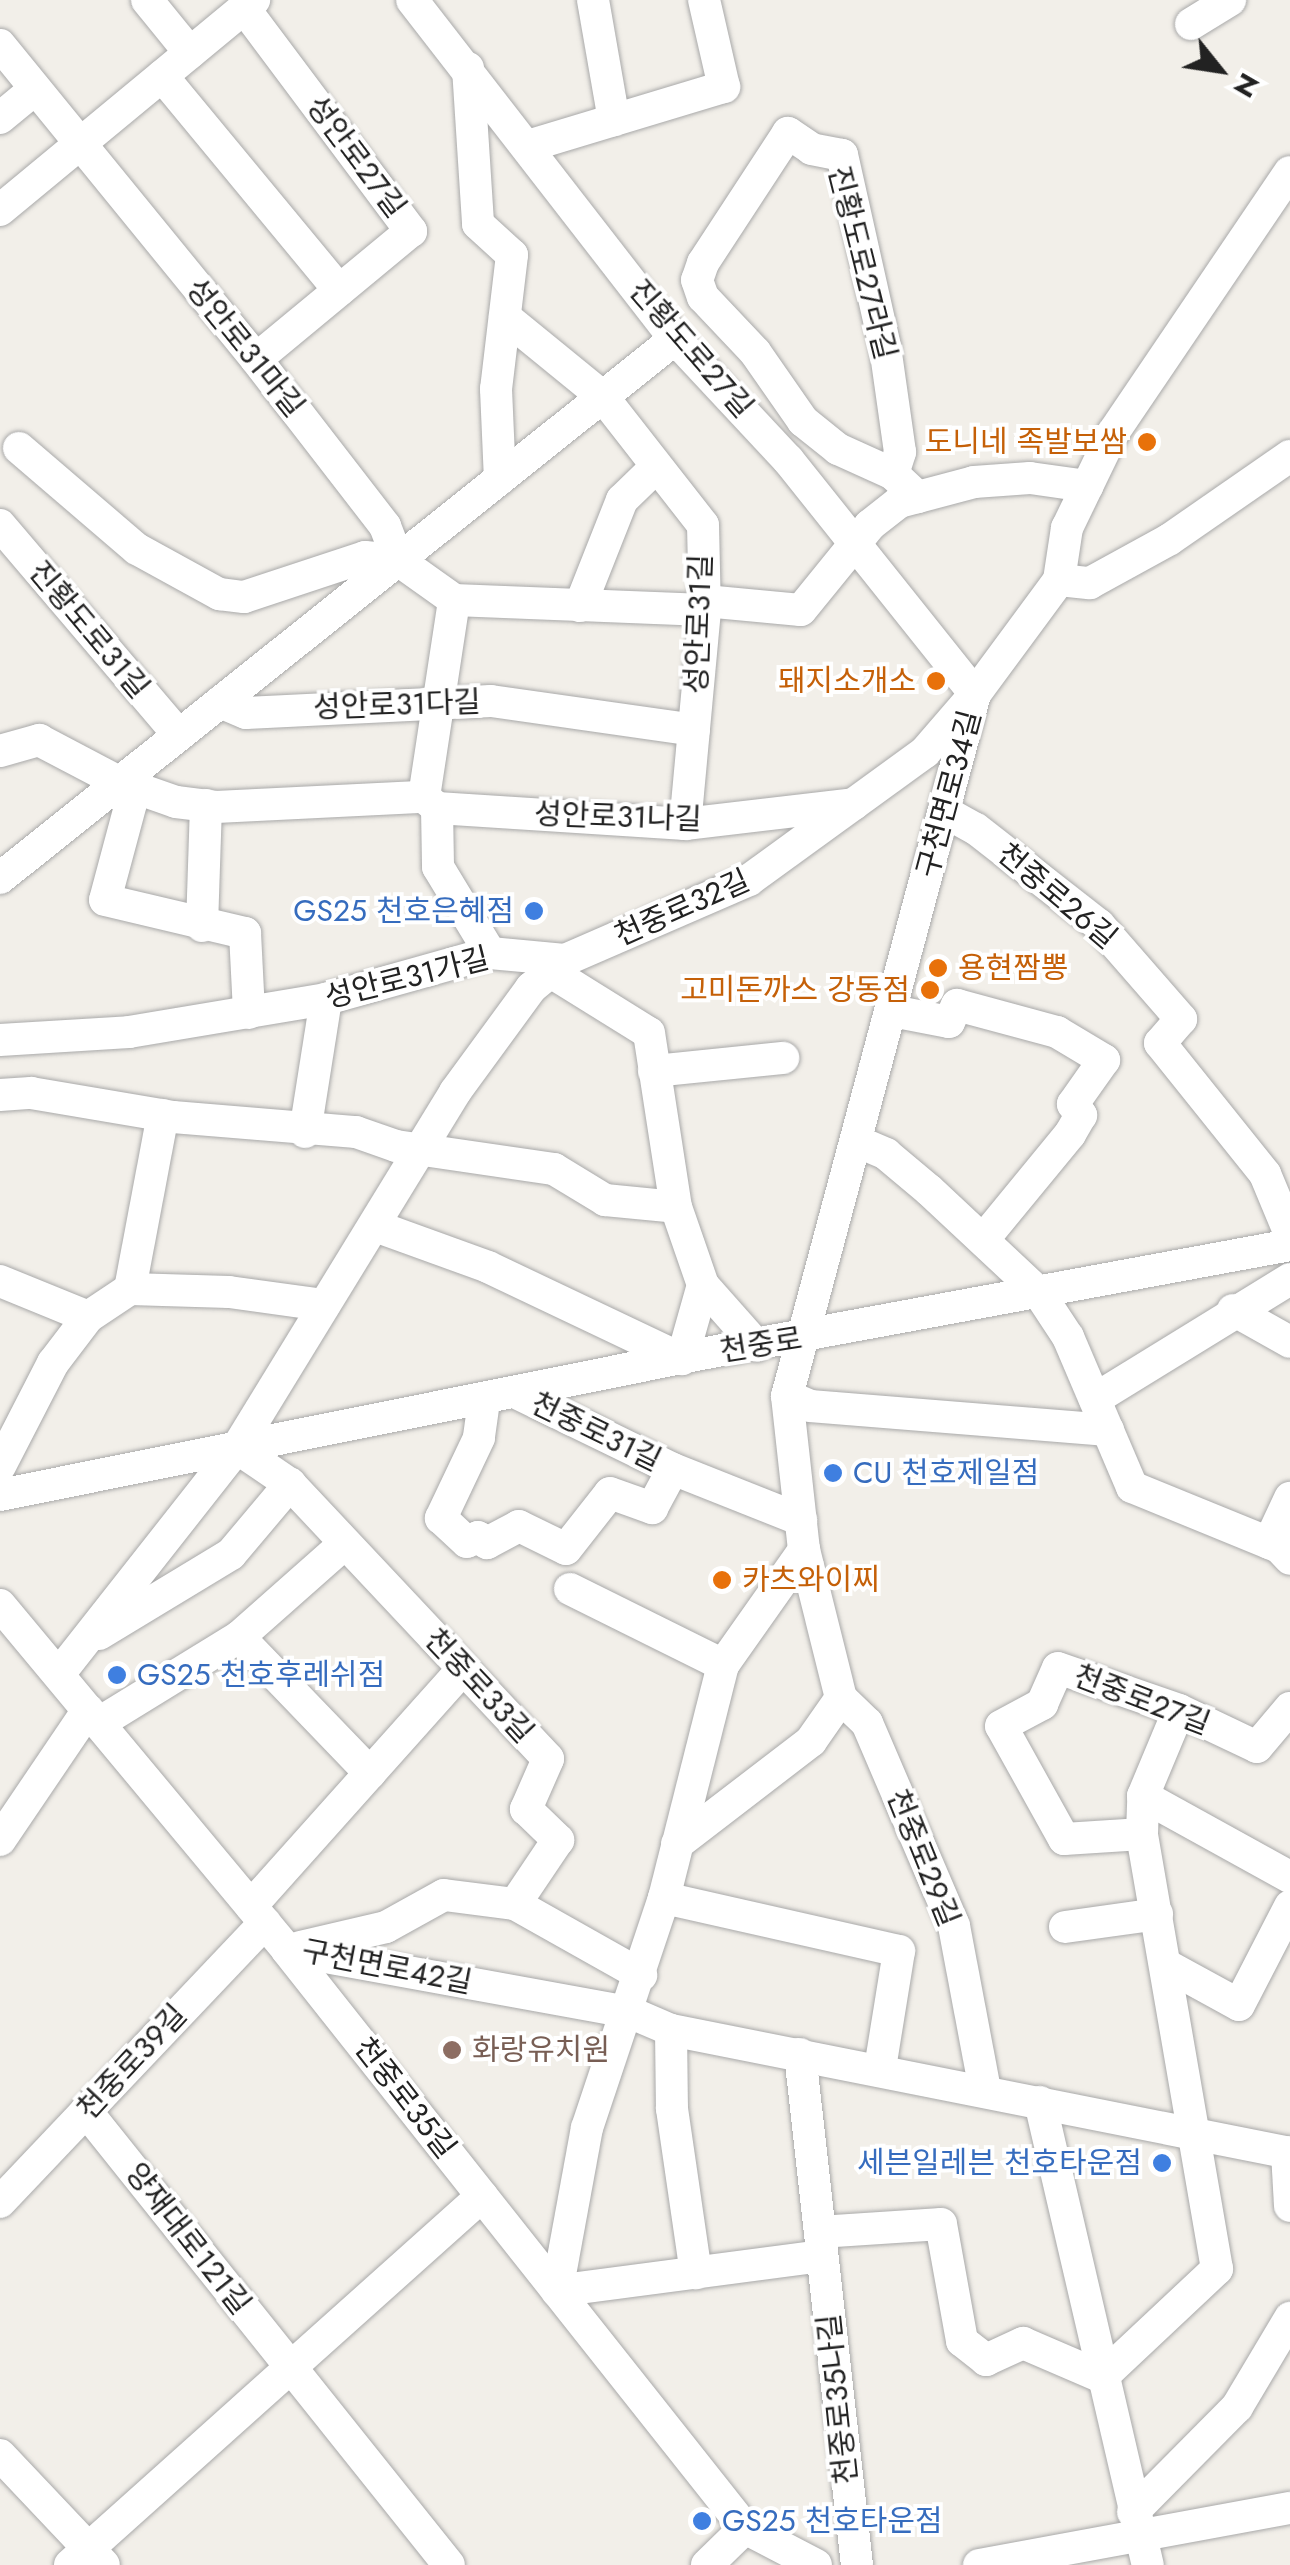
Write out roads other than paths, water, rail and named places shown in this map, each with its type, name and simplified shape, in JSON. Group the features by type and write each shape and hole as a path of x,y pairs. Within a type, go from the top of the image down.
{"street":[{"path":"147,0 190,53"},
{"name":"진황도로27길","path":"412,0 686,348 856,543 975,694"},
{"path":"593,0 614,120"},
{"path":"528,146 724,87 704,0"},
{"path":"1190,24 1230,0"},
{"name":"성안로27길","path":"0,210 249,4 411,231 256,359"},
{"path":"0,45 80,144"},
{"path":"468,68 478,224 512,255 496,389 500,478"},
{"path":"162,76 340,290"},
{"path":"0,118 35,89"},
{"name":"진황도로27라길","path":"803,421 755,352 722,323 697,280 728,220 788,133 812,149 842,156 885,348 900,452 893,474"},
{"name":"성안로31마길","path":"80,144 256,359 385,526 398,560"},
{"name":"구천면로34길","path":"802,1338 975,694 1059,580 1067,528 1112,434 1290,172"},
{"name":"성안로31길","path":"504,317 602,397 702,526 705,606 685,824"},
{"path":"4,867 120,782 602,397 686,348"},
{"name":"진황도로27라길","path":"686,348 803,421 838,449 893,474 918,497"},
{"path":"18,448 137,549 219,594 244,597 365,557 398,560 454,600 801,610 856,543 899,502 974,482 1030,478 1087,486"},
{"path":"1059,580 1090,583 1170,539 1290,456"},
{"path":"580,606 622,500 656,466"},
{"name":"진황도로31길","path":"0,525 179,735"},
{"path":"454,600 430,803 438,867 490,953"},
{"name":"천중로32길","path":"237,1448 466,1077 532,988 558,966 749,880 925,752 975,694"},
{"name":"성안로31다길","path":"220,702 246,713 442,699 694,730"},
{"path":"0,751 39,740 120,782 130,803 128,822 106,900 244,933 249,1012"},
{"name":"성안로31나길","path":"120,782 206,806 430,803 685,824 858,804"},
{"path":"202,926 206,806"},
{"name":"천중로26길","path":"945,812 976,829 1099,925 1182,1019 1160,1043 1265,1174 1290,1234"},
{"name":"성안로31가길","path":"0,1040 130,1032 326,1000 490,953 558,966"},
{"path":"558,966 648,1033 676,1207 703,1286 757,1346"},
{"path":"305,1132 326,1000"},
{"path":"892,1011 949,1022 957,1005 1057,1032 1104,1060 1074,1104 1081,1115 1070,1134 983,1240"},
{"path":"654,1071 783,1058"},
{"path":"0,1095 31,1092 162,1116 305,1132 356,1132 422,1148 554,1169 605,1200 676,1207"},
{"path":"130,1289 162,1116"},
{"path":"856,1142 886,1154 1039,1292 1068,1337 1132,1487 1280,1551 1290,1498"},
{"path":"376,1226 488,1268 682,1358 703,1286"},
{"name":"천중로","path":"0,1495 484,1401 682,1358 1290,1245"},
{"path":"1094,1399 1233,1310 1290,1280"},
{"path":"0,1281 88,1318"},
{"path":"0,1466 53,1364 88,1318 130,1289 230,1292 324,1305"},
{"path":"1233,1310 1290,1342"},
{"name":"천중로29길","path":"802,1338 787,1396 802,1535 841,1698 867,1723 954,1926 985,2090"},
{"name":"천중로31길","path":"518,1394 802,1535"},
{"path":"787,1396 810,1406 1108,1430"},
{"name":"천중로31길","path":"484,1401 479,1438 441,1518 467,1542 478,1538 487,1544 519,1526 566,1549 610,1493 652,1508 673,1469"},
{"path":"59,1674 237,1448"},
{"name":"천중로33길","path":"237,1448 290,1484 548,1759 526,1809 558,1840 515,1904"},
{"path":"78,1647 231,1554 290,1484"},
{"path":"802,1535 723,1664 664,1898 630,2012 587,2128 557,2291 696,2273 821,2244 941,2224 962,2340 986,2360 1023,2343 1102,2377"},
{"path":"0,1840 94,1716 239,1638 344,1544"},
{"path":"570,1590 723,1664"},
{"name":"천중로35길","path":"0,1605 258,1914 745,2528 816,2565"},
{"path":"239,1638 370,1773"},
{"name":"천중로27길","path":"1142,1834 1064,1839 1000,1726 1042,1704 1058,1668 1179,1710 1256,1748 1290,1708"},
{"path":"258,1914 370,1773 463,1669"},
{"path":"677,1844 812,1741 841,1698"},
{"path":"1102,2377 1217,2269 1142,1834 1143,1796 1179,1710"},
{"path":"1143,1796 1290,1877"},
{"name":"구천면로42길","path":"287,1950 386,1927 444,1895 515,1904 641,1975"},
{"name":"천중로29길","path":"664,1898 899,1951 880,2068"},
{"path":"1166,1965 1239,2004 1290,1906"},
{"name":"천중로39길","path":"0,2202 86,2111 258,1914"},
{"path":"1064,1928 1157,1914"},
{"name":"구천면로42길","path":"287,1950 630,2012 671,2030 880,2068 1288,2152"},
{"path":"671,2030 672,2109 696,2273"},
{"name":"천중로35나길","path":"800,2054 857,2565"},
{"path":"1040,2102 1140,2537"},
{"name":"양재대로121길","path":"86,2111 448,2565"},
{"path":"1288,2152 1290,2206"},
{"path":"0,2456 87,2559 290,2368 482,2196"},
{"path":"1140,2537 1237,2407 1290,2318"},
{"path":"979,2565 1290,2508"},
{"path":"707,2565 745,2528"}],"place":[{"name":"도니네 족발보쌈","path":"1147,442"},
{"name":"돼지소개소","path":"936,681"},
{"name":"GS25 천호은혜점","path":"534,911"},
{"name":"용현짬뽕","path":"938,968"},
{"name":"고미돈까스 강동점","path":"930,990"},
{"name":"CU 천호제일점","path":"833,1473"},
{"name":"카츠와이찌","path":"722,1580"},
{"name":"GS25 천호후레쉬점","path":"117,1675"},
{"name":"화랑유치원","path":"452,2050"},
{"name":"세븐일레븐 천호타운점","path":"1162,2163"},
{"name":"GS25 천호타운점","path":"702,2521"}]}
